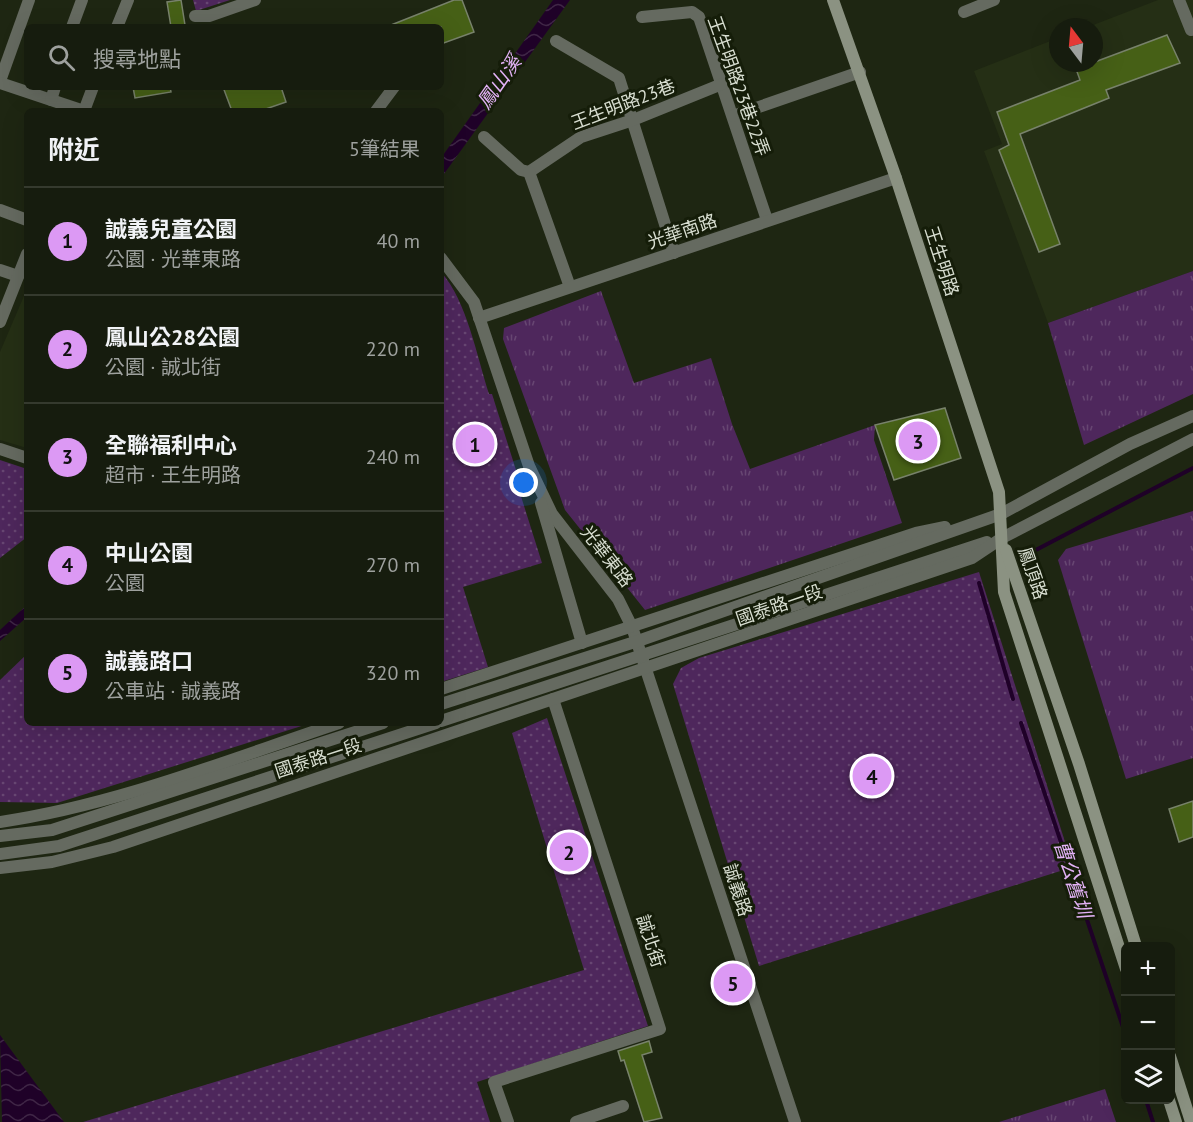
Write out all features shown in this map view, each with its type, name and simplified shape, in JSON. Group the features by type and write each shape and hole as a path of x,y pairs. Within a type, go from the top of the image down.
{"main road":[{"name":"王生明路","path":"833,0 861,72 999,492 1002,538"},
{"name":"鳳頂路","path":"1002,538 1079,764 1135,942"},
{"name":"鳳頂路","path":"1002,538 1004,592 1121,957"},
{"path":"1175,1072 1191,1122"},
{"path":"1170,1104 1176,1122"}],"street":[{"path":"28,0 0,82 75,108"},
{"path":"73,24 82,0"},
{"path":"118,24 128,0"},
{"path":"195,16 209,16 255,0"},
{"path":"964,12 994,0"},
{"path":"1179,0 1191,30"},
{"name":"王生明路23巷22弄","path":"642,18 692,12 699,17 767,220"},
{"path":"556,41 619,78 674,253"},
{"path":"733,116 861,72"},
{"name":"王生明路23巷","path":"529,172 580,137 633,120 722,84"},
{"path":"51,100 54,90"},
{"path":"85,108 92,90"},
{"path":"378,108 392,90"},
{"path":"484,137 521,170 529,172 570,287"},
{"name":"光華南路","path":"479,318 896,178"},
{"path":"0,210 24,219"},
{"path":"0,322 24,261"},
{"name":"光華東路","path":"444,262 474,302 530,468 582,643"},
{"path":"0,270 18,276"},
{"path":"1001,514 1130,444 1193,416"},
{"path":"1002,538 1193,439"},
{"path":"0,449 24,457"},
{"name":"光華東路","path":"530,468 552,514 618,599 633,627 646,669"},
{"name":"國泰路一段","path":"444,688 916,533 1001,514"},
{"name":"國泰路一段","path":"444,703 638,641 1001,514"},
{"name":"國泰路一段","path":"444,720 1002,538"},
{"name":"國泰路一段","path":"0,868 52,862 113,847 972,558 1002,538"},
{"name":"國泰路一段","path":"704,603 708,615"},
{"name":"誠義路","path":"646,669 795,1122"},
{"name":"誠北街","path":"507,1122 494,1082 660,1029 553,699"},
{"name":"國泰路一段","path":"0,822 51,814 95,802 330,726"},
{"name":"國泰路一段","path":"0,836 62,827 374,726"},
{"name":"國泰路一段","path":"0,854 59,846 427,726"},
{"path":"576,1122 623,1106"}],"shaded area":[{"path":"1158,0 1193,0 1193,271 1048,323 984,151 1002,144 974,71 1049,42 1049,72 1103,72 1103,21"},
{"path":"24,296 24,447 0,440 0,352"}],"green space":[{"path":"193,0 230,0 196,11"},
{"path":"1193,271 1193,394 1084,445 1048,323"},
{"path":"444,276 458,298 489,394 492,394 522,489 519,490 542,563 463,587 488,667 444,681"},
{"path":"601,291 634,383 711,358 732,424 750,469 875,425 874,440 902,523 645,610 565,510 503,339 504,328"},
{"path":"0,460 24,468 24,539 0,558"},
{"path":"1193,511 1193,758 1126,779 1058,560 1066,549"},
{"path":"979,572 1073,867 759,966 673,684 681,668 699,658"},
{"path":"24,657 24,726 301,726 57,803 0,802 0,680"},
{"path":"547,718 648,1026 477,1082 490,1122 83,1122 584,970 512,733"},
{"path":"1105,1089 1116,1122 999,1122"}],"water":[{"name":"鳳山溪","path":"553,0 570,0 444,174 444,154"},
{"path":"24,608 24,620 0,641 0,630"},
{"path":"0,1035 64,1122 2,1122"}],"building":[{"path":"181,0 185,24 171,24 167,2"},
{"path":"454,0 462,0 474,32 444,43 444,24 394,24"},
{"path":"1167,35 1180,63 1106,90 1109,98 1020,134 1060,244 1039,252 999,150 1009,145 997,112 1080,80 1077,72 1103,72 1103,59"},
{"path":"134,90 171,90 171,92 135,98"},
{"path":"224,90 282,90 286,102 269,108 231,108"},
{"path":"945,408 961,458 894,480 875,425"},
{"path":"1193,801 1193,837 1179,842 1169,809"},
{"path":"649,1041 652,1052 642,1055 662,1118 644,1122 624,1060 621,1061 618,1051"}],"waterway":[{"name":"曹公舊圳","path":"1032,552 1193,468"},
{"name":"曹公舊圳","path":"979,583 1013,699"},
{"name":"曹公舊圳","path":"1021,723 1121,1021"},
{"name":"曹公舊圳","path":"1147,1104 1153,1122"}],"place":[{"name":"全聯福利中心","path":"918,441"},
{"name":"誠義兒童公園","path":"475,444"},
{"name":"中山公園","path":"872,776"},
{"name":"鳳山公28公園","path":"569,852"},
{"name":"誠義路口","path":"733,983"}]}
